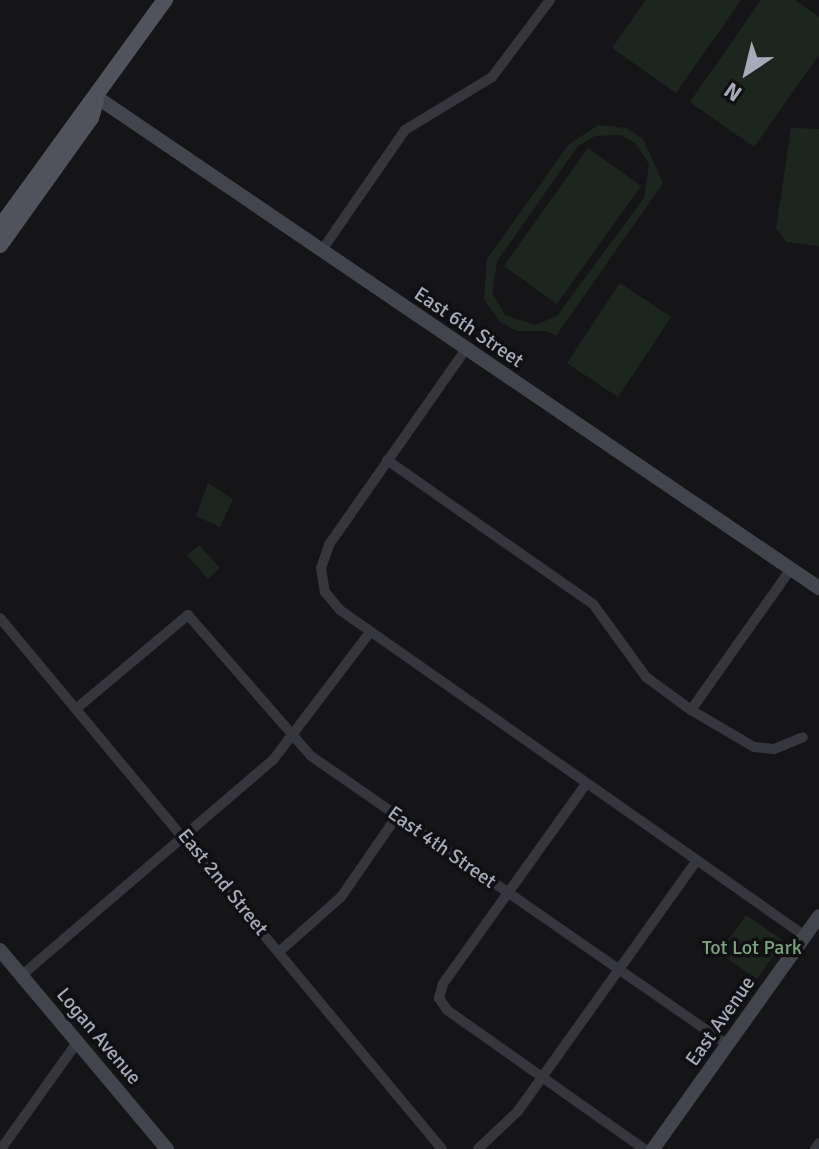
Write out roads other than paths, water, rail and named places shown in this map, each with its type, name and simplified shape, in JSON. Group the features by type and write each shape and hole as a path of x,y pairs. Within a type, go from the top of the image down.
{"main road":[{"path":"0,227 82,111 97,99 165,0"},
{"path":"0,245 91,118 97,99"}],"street":[{"path":"322,250 405,130 492,77 550,0"},
{"name":"East 6th Street","path":"97,99 819,588"},
{"path":"466,349 329,545 321,568 334,605 805,936"},
{"path":"387,460 593,604 646,677 691,710 754,747 774,749 803,737"},
{"path":"691,710 791,569"},
{"name":"East 4th Street","path":"77,708 188,615 292,738 397,816 728,1045"},
{"name":"East 2nd Street","path":"0,618 187,837 442,1149"},
{"path":"22,975 187,837 292,738 370,632"},
{"path":"586,784 443,984 439,998 447,1010 644,1149"},
{"path":"280,951 341,897 397,816"},
{"path":"478,1149 518,1111 696,861"},
{"name":"East Avenue","path":"653,1149 819,916"},
{"name":"Logan Avenue","path":"0,950 167,1149"},
{"path":"1,1149 78,1041"},
{"path":"815,1149 819,1143"}],"park label":[{"name":"Tot Lot Park","path":"752,947"}]}
